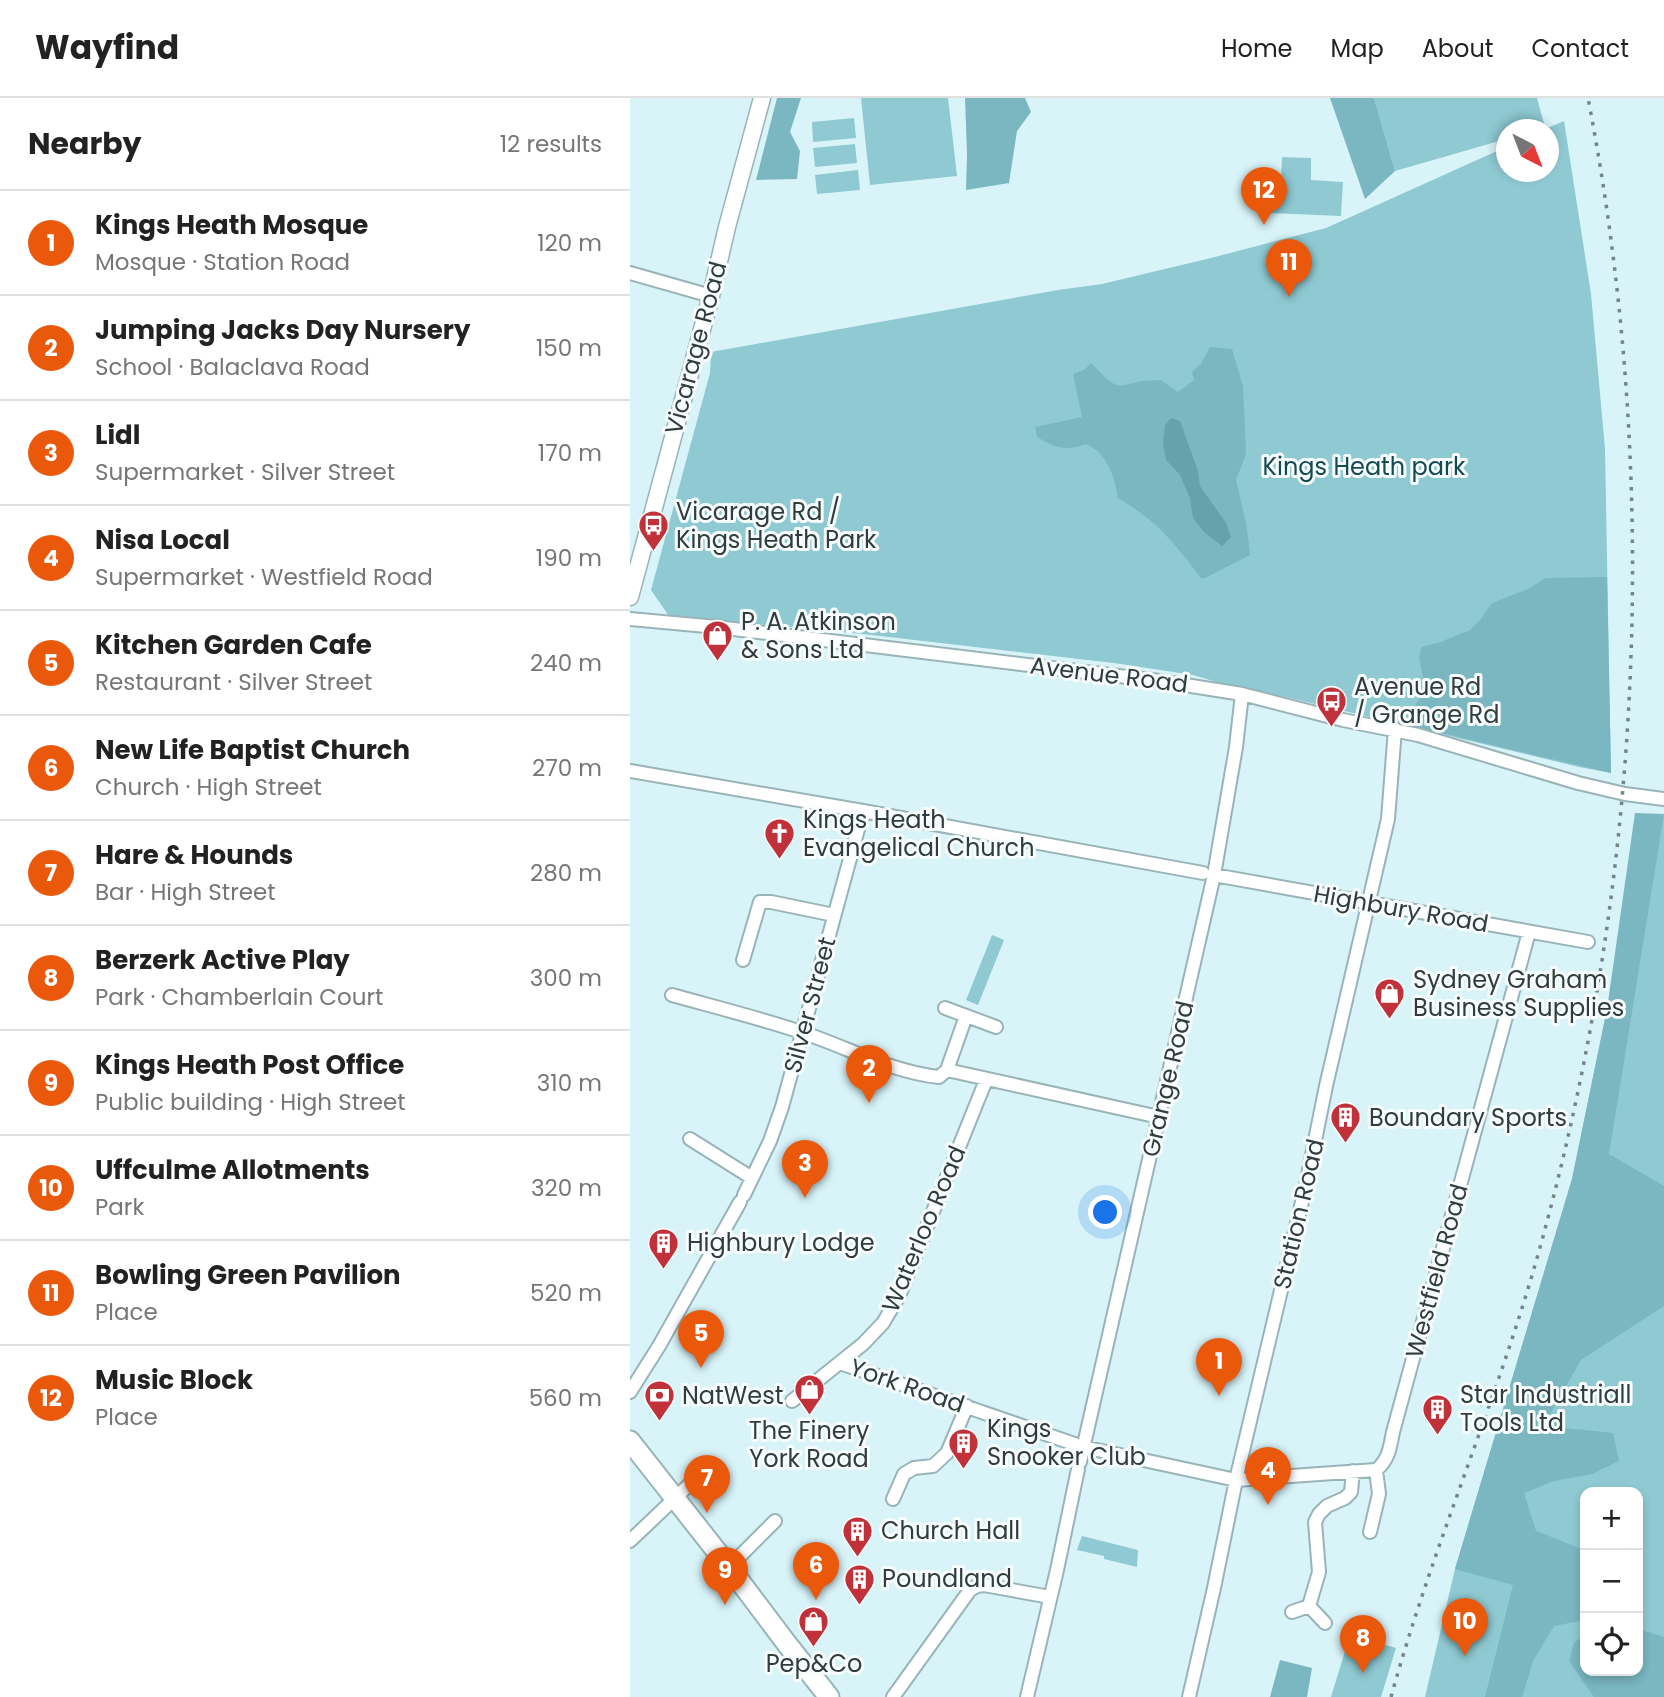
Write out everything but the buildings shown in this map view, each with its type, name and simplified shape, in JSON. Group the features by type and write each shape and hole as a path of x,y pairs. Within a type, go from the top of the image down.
{"highway":[{"path":"630,1441 827,1696"}],"main road":[{"name":"Vicarage Road","path":"630,597 762,98"}],"street":[{"path":"630,273 711,296"},
{"name":"Avenue Road","path":"630,619 717,627 1160,681 1242,694 1343,720 1395,729 1578,783 1625,794 1664,799"},
{"name":"Grange Road","path":"1027,1697 1159,1117 1236,747 1242,694"},
{"name":"Station Road","path":"1189,1697 1236,1480 1388,819 1395,729"},
{"name":"Highbury Road","path":"630,771 1588,942"},
{"name":"Silver Street","path":"630,1392 742,1199 770,1141 803,1032 863,811"},
{"path":"743,960 760,902 834,915"},
{"name":"Westfield Road","path":"1376,1470 1388,1457 1529,932"},
{"path":"672,995 803,1032 867,1058 926,1076 939,1077 947,1070 966,1016"},
{"path":"946,1008 996,1027"},
{"path":"947,1070 1159,1117"},
{"name":"Waterloo Road","path":"840,1363 883,1323 899,1296 986,1080"},
{"path":"690,1139 752,1178"},
{"name":"York Road","path":"792,1401 840,1363 1083,1447 1236,1480"},
{"path":"893,1499 904,1474 914,1468 933,1465 947,1453 967,1406"},
{"path":"1236,1480 1376,1470 1379,1494 1370,1532"},
{"path":"1309,1606 1319,1572 1315,1522 1327,1506 1351,1492 1353,1471"},
{"path":"630,1541 693,1481"},
{"path":"729,1567 775,1521"},
{"path":"892,1697 970,1590 984,1585 1050,1597"},
{"path":"1292,1612 1309,1606"},
{"path":"1309,1606 1325,1623"}],"green space":[{"path":"861,98 948,98 957,176 870,185"},
{"path":"1374,98 1537,98 1543,119 1496,119 1496,142 1395,171"},
{"path":"854,118 856,138 813,142 812,122"},
{"name":"Kings Heath park","path":"1564,121 1591,294 1605,449 1611,773 1193,675 1114,663 863,634 669,616 651,590 710,373 711,352 1102,284 1211,258 1326,228 1496,152 1496,182 1559,182 1559,123"},
{"path":"855,144 857,163 815,167 813,148"},
{"path":"1282,157 1311,158 1311,180 1343,182 1341,216 1271,213 1273,179 1281,179"},
{"path":"858,170 860,190 817,194 815,175"},
{"path":"1664,814 1664,1697 1425,1697 1455,1569 1572,1179 1607,1009"},
{"path":"992,935 1004,940 978,1005 966,1000"},
{"path":"1082,1536 1138,1550 1137,1567 1077,1550"},
{"path":"1350,1635 1396,1648 1381,1697 1331,1697"}],"shaded area":[{"path":"777,98 801,98 790,132 800,151 797,179 756,180"},
{"path":"965,98 1025,98 1031,112 1017,131 1009,183 966,190"},
{"path":"1330,98 1374,98 1395,171 1365,199"},
{"path":"1210,347 1232,349 1243,386 1246,454 1236,480 1250,555 1201,578 1161,531 1143,514 1118,498 1112,474 1099,453 1086,444 1061,448 1050,444 1037,437 1035,427 1082,417 1073,374 1084,370 1091,363 1114,384 1121,386 1161,380 1178,392 1194,380 1192,372 1201,364"},
{"path":"1171,418 1180,421 1198,471 1200,486 1226,523 1231,537 1222,546 1204,532 1193,518 1190,498 1180,475 1166,460 1163,444 1165,425"},
{"path":"1607,577 1611,773 1412,726 1411,713 1425,688 1419,657 1422,647 1469,631 1492,603 1528,589 1546,578"},
{"path":"1635,813 1664,814 1609,1154 1664,1186 1664,1306 1581,1360 1548,1418 1565,1428 1613,1433 1619,1461 1592,1474 1554,1481 1524,1493 1536,1531 1580,1548 1580,1621 1554,1626 1533,1661 1522,1697 1485,1697 1513,1585 1455,1569 1572,1179 1607,1009"},
{"path":"1643,1631 1664,1637 1664,1697 1594,1697 1569,1661 1574,1643 1580,1638 1580,1676 1643,1676"},
{"path":"1280,1660 1312,1668 1307,1697 1270,1697"}],"railway":[{"path":"1391,1697 1428,1579 1509,1347 1545,1229 1578,1090 1604,950 1621,808 1631,666 1632,523 1626,381 1611,239 1588,98"}],"place":[{"name":"Music Block","path":"1264,225"},
{"name":"Bowling Green Pavilion","path":"1289,297"},
{"name":"Vicarage Rd / Kings Heath Park","path":"653,553"},
{"name":"P. A. Atkinson & Sons Ltd","path":"718,663"},
{"name":"Avenue Rd / Grange Rd","path":"1331,728"},
{"name":"Kings Heath Evangelical Church","path":"780,861"},
{"name":"Sydney Graham Business Supplies","path":"1390,1021"},
{"name":"Jumping Jacks Day Nursery","path":"869,1103"},
{"name":"Boundary Sports","path":"1346,1145"},
{"name":"Lidl","path":"805,1198"},
{"name":"Highbury Lodge","path":"664,1270"},
{"name":"Kitchen Garden Cafe","path":"701,1368"},
{"name":"Kings Heath Mosque","path":"1219,1396"},
{"name":"The Finery York Road","path":"809,1416"},
{"name":"NatWest","path":"659,1423"},
{"name":"Star Industriall Tools Ltd","path":"1437,1436"},
{"name":"Kings Snooker Club","path":"964,1470"},
{"name":"Nisa Local","path":"1268,1505"},
{"name":"Hare & Hounds","path":"707,1513"},
{"name":"Church Hall","path":"858,1558"},
{"name":"New Life Baptist Church","path":"816,1600"},
{"name":"Kings Heath Post Office","path":"725,1605"},
{"name":"Poundland","path":"859,1606"},
{"name":"Pep&Co","path":"814,1649"},
{"name":"Uffculme Allotments","path":"1465,1656"},
{"name":"Berzerk Active Play","path":"1363,1673"}]}
